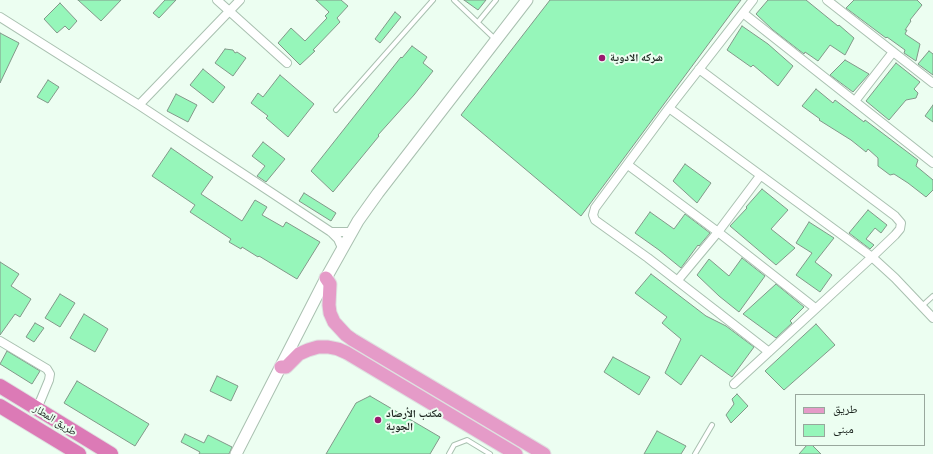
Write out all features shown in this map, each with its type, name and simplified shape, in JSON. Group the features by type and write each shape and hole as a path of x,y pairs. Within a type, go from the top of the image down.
{"highway":[{"name":"طريق المطار","path":"0,386 111,454"},
{"name":"طريق المطار","path":"0,406 79,454"}],"main road":[{"path":"326,278 330,284 330,313 334,322 346,335 544,454"},
{"path":"281,367 286,367 299,354 308,350 318,347 338,349 354,357 516,454"}],"street":[{"path":"217,0 287,63"},
{"path":"139,105 240,0"},
{"path":"236,454 351,232 378,193 527,0"},
{"path":"753,0 669,108 595,208 593,215 595,220 678,280 769,352"},
{"path":"827,0 933,83"},
{"path":"743,13 933,163"},
{"path":"0,17 139,105 331,232 338,239 342,248"},
{"path":"855,101 894,52"},
{"path":"699,70 895,216 901,224 900,229 872,257 734,384"},
{"path":"669,108 872,257 895,278 933,318"},
{"path":"628,165 718,232 815,308"},
{"path":"678,280 718,232 760,176"},
{"path":"331,232 351,232"},
{"path":"0,340 47,369 50,374 49,380 37,408"}],"lane":[{"path":"336,110 433,0"},
{"path":"454,0 497,40"},
{"path":"478,22 496,0"},
{"path":"922,306 933,296"},
{"path":"695,454 712,424"},
{"path":"448,454 454,445 467,440 490,454"}],"building":[{"path":"78,0 121,0 101,21"},
{"path":"165,0 176,0 159,18 153,13"},
{"path":"316,0 341,0 348,6 337,18 340,22 313,50 315,51 300,65 278,43 291,28 305,41 327,18 325,16 329,12"},
{"path":"464,0 486,0 478,10"},
{"name":"شركه الادوية","path":"550,0 741,0 581,216 461,115"},
{"path":"768,0 806,0 854,38 845,55 830,45 818,61 805,52 804,54 773,30 756,14"},
{"path":"854,0 917,0 922,5 910,20 911,21 905,30 907,30 905,34 920,44 916,61 904,53 905,50 887,37 886,38 846,8"},
{"path":"60,3 77,21 69,30 65,26 57,33 44,19"},
{"path":"395,12 401,17 380,43 375,39"},
{"path":"742,26 768,44 793,66 778,86 753,65 751,67 727,50"},
{"path":"0,33 19,43 0,83"},
{"path":"412,46 427,57 423,63 433,71 414,95 378,135 379,136 333,192 311,171 401,57 402,58"},
{"path":"225,49 233,50 235,53 237,52 246,58 233,76 215,63"},
{"path":"929,51 933,54 933,75 918,64"},
{"path":"845,60 869,74 853,92 830,75"},
{"path":"896,63 920,82 914,89 918,93 916,98 906,100 889,120 866,101"},
{"path":"203,69 225,87 213,103 190,85"},
{"path":"280,75 314,104 288,137 266,118 268,116 251,103 258,93 263,97"},
{"path":"48,80 59,87 48,103 37,97"},
{"path":"816,89 833,103 835,100 864,122 865,120 918,160 916,166 933,180 933,190 926,197 894,174 890,175 878,166 878,158 868,149 866,152 851,140 819,120 820,119 802,106"},
{"path":"176,94 197,105 188,122 167,111"},
{"path":"933,105 933,122 925,116"},
{"path":"263,142 285,159 266,182 257,176 265,166 252,156"},
{"path":"171,148 213,177 201,194 242,221 255,200 267,207 262,215 283,227 286,222 320,242 297,279 259,256 258,257 242,247 241,249 229,242 231,239 190,212 195,205 152,176"},
{"path":"685,164 711,183 697,203 673,181"},
{"path":"762,189 788,210 771,229 795,248 776,265 730,226"},
{"path":"304,193 336,213 331,221 299,201"},
{"path":"868,210 887,225 881,233 875,228 866,239 874,245 870,249 849,233"},
{"path":"650,212 674,229 685,214 710,233 699,246 698,245 681,268 635,233"},
{"path":"809,222 834,238 815,262 832,275 820,292 796,275 812,253 796,243"},
{"path":"742,258 765,276 739,312 719,296 697,275 709,259 729,276"},
{"path":"0,262 19,274 11,286 31,299 20,317 15,314 0,335"},
{"path":"651,274 706,316 726,326 754,347 732,377 701,355 681,385 665,373 681,339 662,323 667,317 635,293"},
{"path":"776,284 804,307 790,321 792,323 776,338 743,314"},
{"path":"60,294 75,303 60,327 45,318"},
{"path":"84,314 108,329 95,352 70,338"},
{"path":"35,323 44,328 34,342 26,337"},
{"path":"816,324 835,345 784,390 765,371"},
{"path":"7,351 40,371 32,384 0,364"},
{"path":"613,357 650,377 639,395 604,372"},
{"path":"217,376 238,386 231,401 210,391"},
{"path":"77,381 149,424 135,446 64,403"},
{"path":"737,394 748,406 731,423 726,415 734,404 732,399"},
{"name":"مكتب الأرصاد الجوية","path":"370,396 440,437 430,454 326,454 356,403"},
{"path":"657,431 686,446 681,454 644,454"},
{"path":"185,434 204,443 208,435 232,447 229,454 199,454 200,452 181,442"},
{"path":"806,446 813,446 821,454 799,454"}],"place":[{"name":"شركه الادوية","path":"602,58"},
{"name":"مكتب الأرصاد الجوية","path":"378,420"}]}
